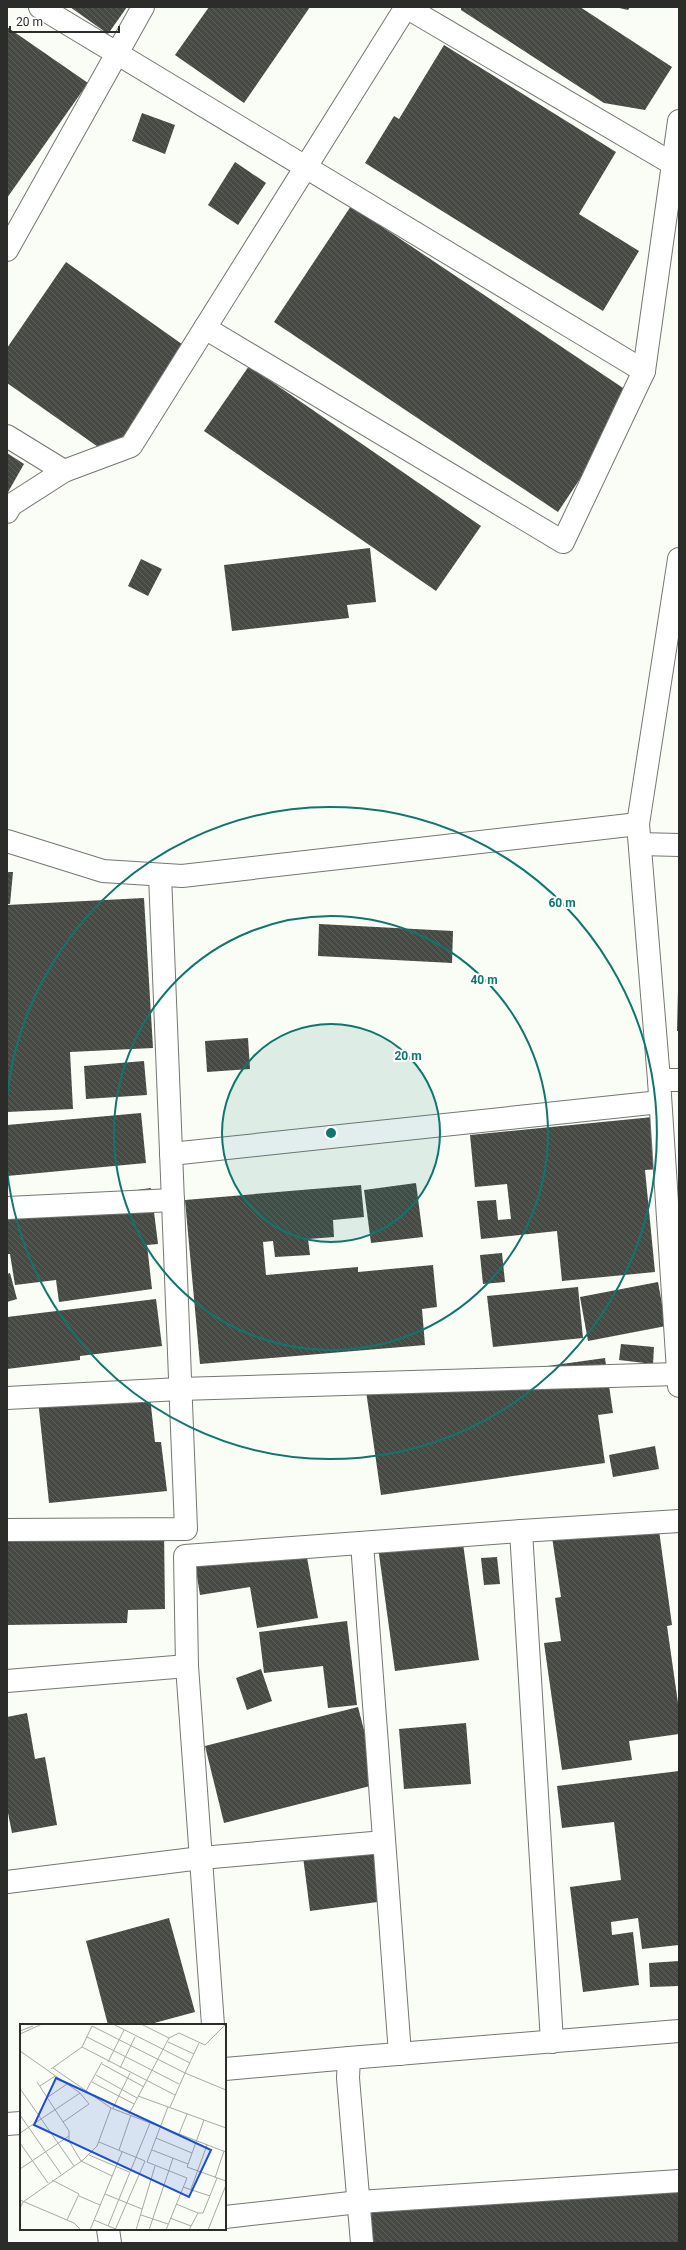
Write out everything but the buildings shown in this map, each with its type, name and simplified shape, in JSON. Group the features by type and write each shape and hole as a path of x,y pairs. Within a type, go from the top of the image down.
{"street":[{"path":"40,7 644,370"},
{"path":"7,250 143,7"},
{"path":"7,512 11,505 64,471 130,446 206,328 406,7 673,164"},
{"path":"206,328 563,542 644,370 679,121"},
{"path":"7,436 64,471"},
{"path":"7,1398 180,1389 679,1380 660,1102 669,1080 639,834 679,560"},
{"path":"7,841 103,871 182,876 639,834 679,845"},
{"path":"160,875 186,1529 187,1666 213,2024"},
{"path":"171,1154 660,1102"},
{"path":"7,1208 173,1200"},
{"path":"185,1556 679,1521"},
{"path":"7,1530 186,1529"},
{"path":"522,1531 552,2042"},
{"path":"362,1543 400,2054"},
{"path":"7,1681 187,1666"},
{"path":"7,1882 201,1858 384,1842"},
{"path":"226,2069 679,2031"},
{"path":"349,2058 348,2078 362,2243"},
{"path":"7,2124 20,2123"},
{"path":"226,2217 359,2202 679,2181"}]}
